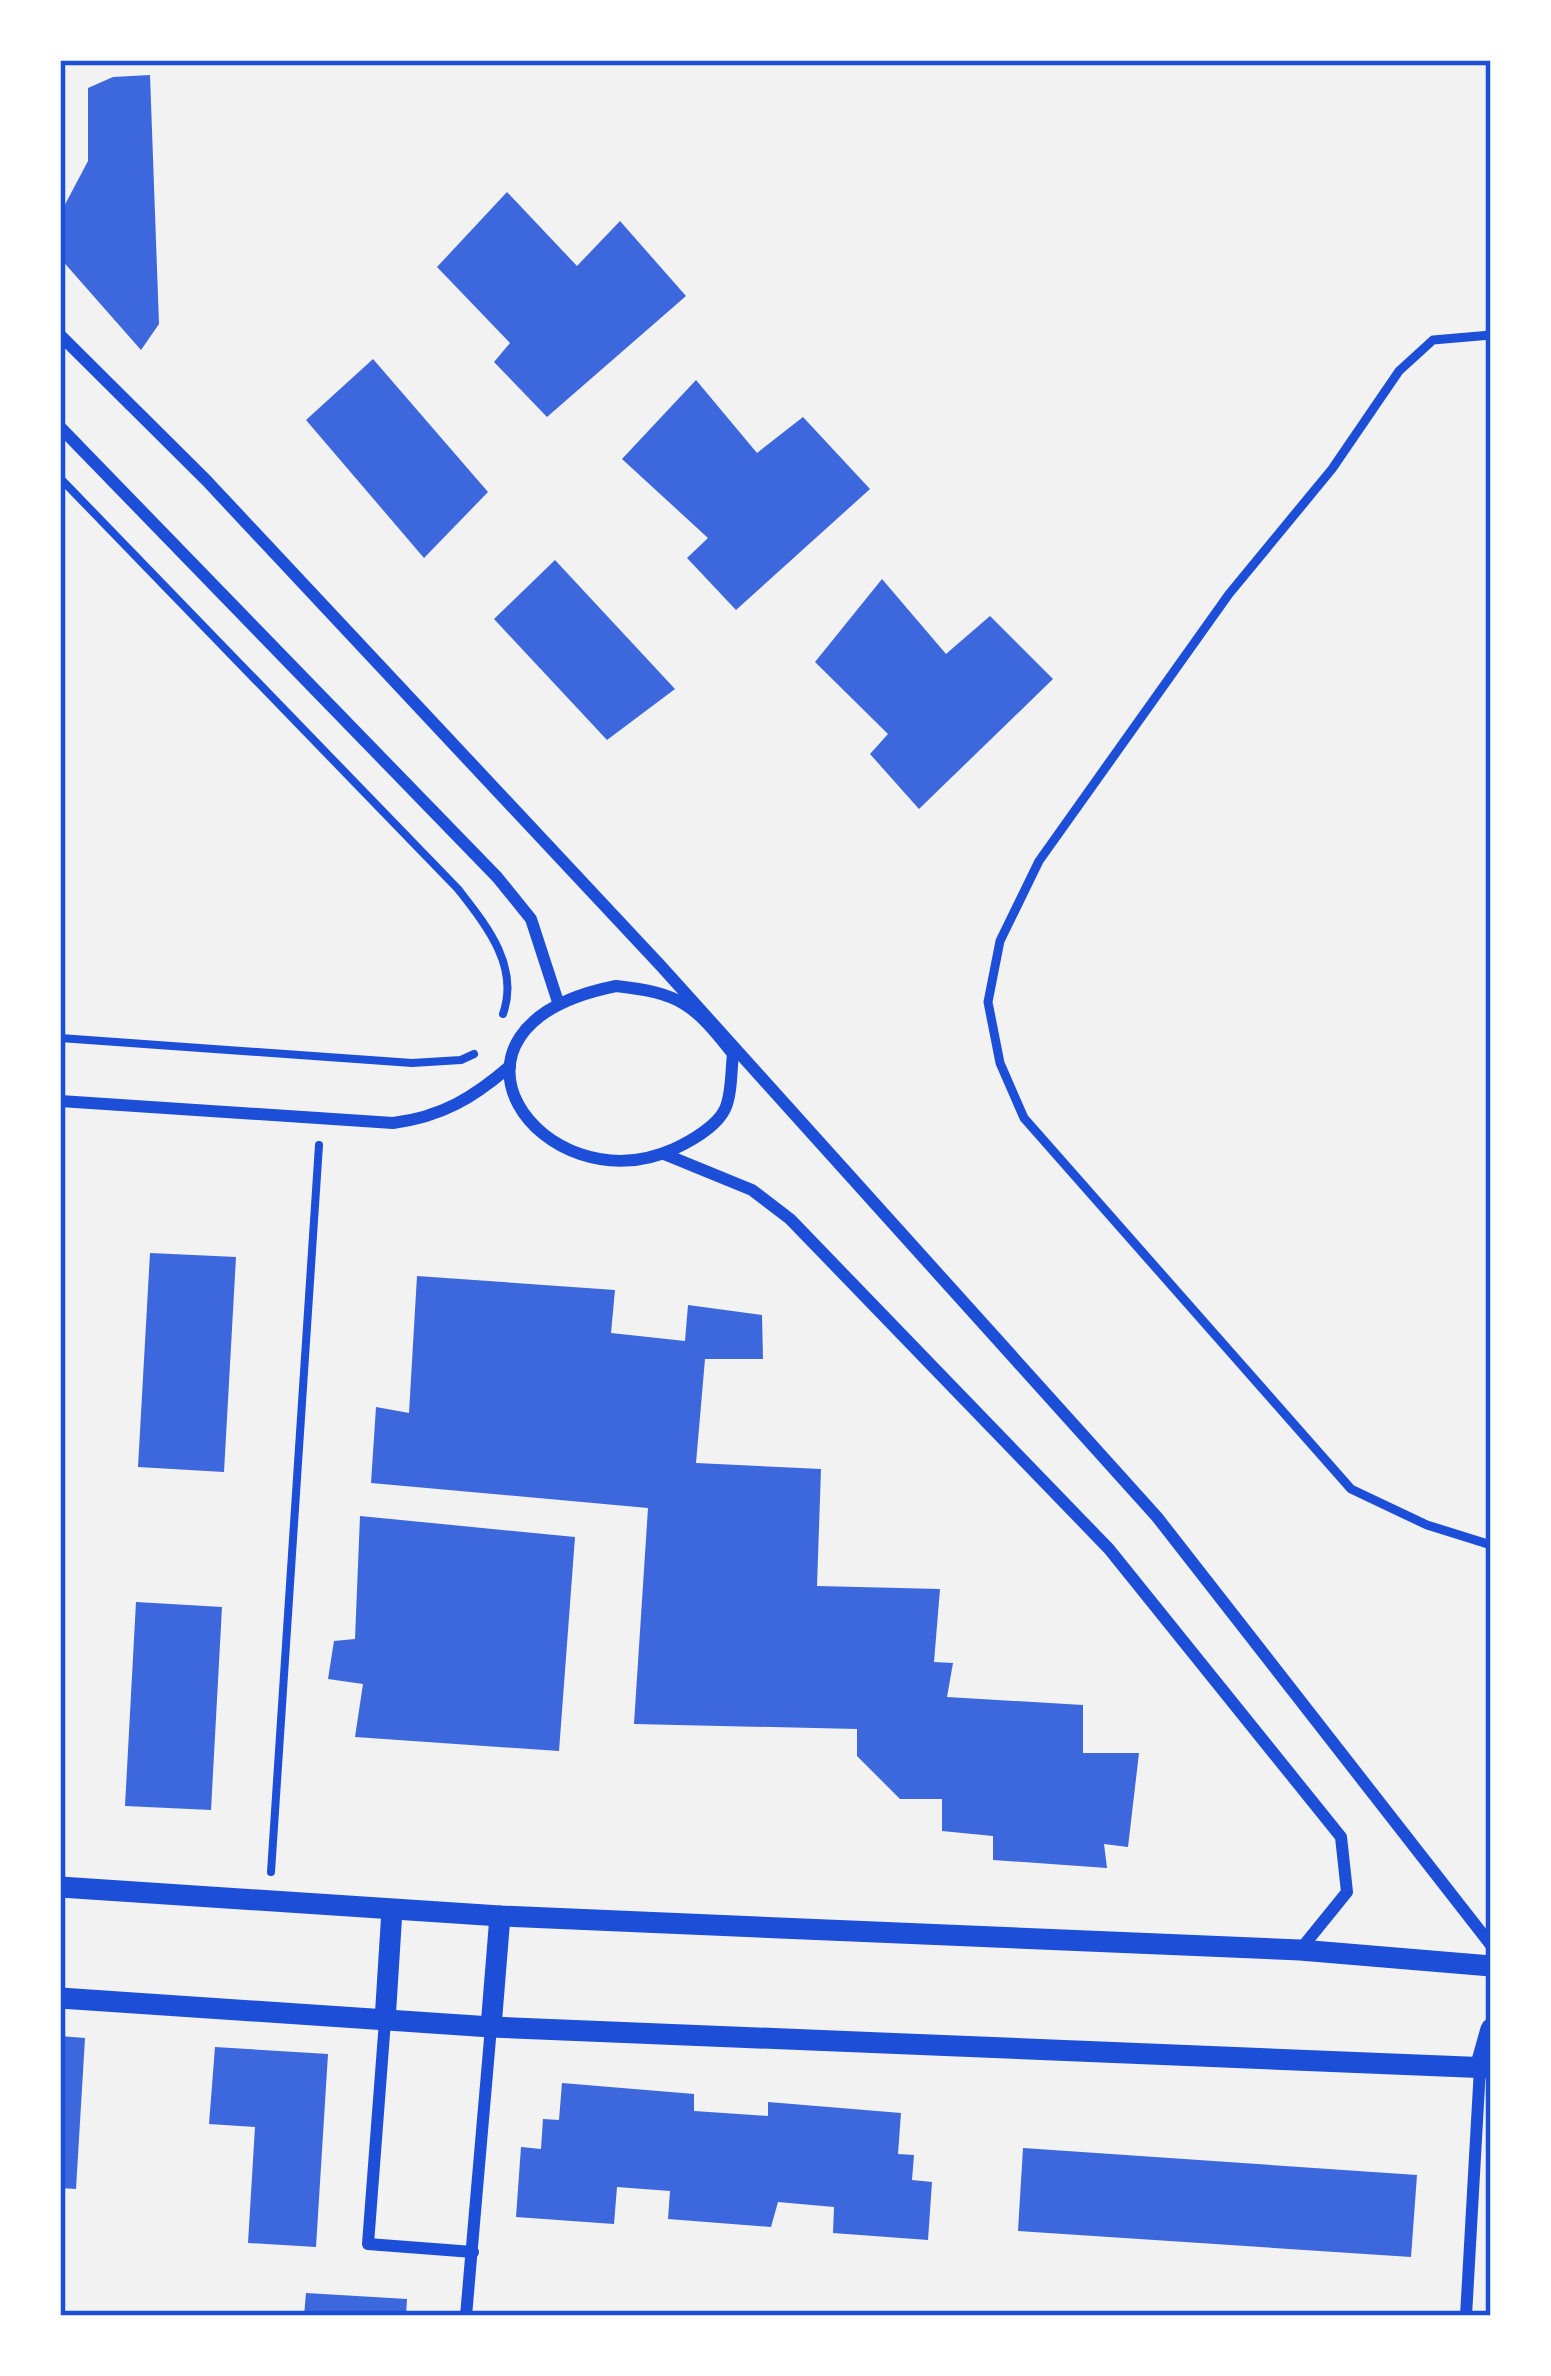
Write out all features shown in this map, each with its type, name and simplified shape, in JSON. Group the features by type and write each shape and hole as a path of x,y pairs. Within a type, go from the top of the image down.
{"street":[{"path":"60,335 255,532 1157,1517 1491,1945"},
{"path":"60,427 497,877 532,919 558,1002"},
{"path":"616,986 658,991 694,1006 711,1026 733,1054 724,1110 693,1140 664,1154 611,1159 569,1150 534,1129 509,1088 513,1045 558,1002 616,986"},
{"path":"60,1101 393,1123 430,1119 476,1095 510,1066"},
{"path":"664,1154 752,1190 790,1219 1109,1549 1341,1837 1347,1892 1300,1950"},
{"path":"60,1886 392,1910 1300,1950 1491,1966"},
{"path":"392,1910 368,2244 472,2252"},
{"path":"466,2316 500,1916"},
{"path":"60,1998 491,2027 1485,2068"},
{"path":"1466,2316 1491,2030"}],"lane":[{"path":"1491,335 1433,340 1399,371 1332,469 1229,594 1039,861 1000,940 988,1002 1000,1063 1024,1118 1351,1489 1427,1525 1491,1545"}],"path":[{"path":"60,478 458,889 500,950 510,981 499,1025"},
{"path":"60,1039 412,1063 461,1060 483,1050"},
{"path":"269,1899 321,1119"}],"building":[{"path":"150,75 159,324 141,350 60,258 60,214 88,161 88,88 113,77"},
{"path":"507,192 577,266 620,221 686,296 547,417 494,362 510,343 437,267"},
{"path":"373,359 488,492 424,558 306,420"},
{"path":"696,380 757,453 803,417 870,489 736,610 687,558 708,538 622,459"},
{"path":"555,560 675,689 607,740 494,619"},
{"path":"882,579 946,654 990,616 1053,679 919,809 870,754 888,734 815,662"},
{"path":"150,1253 236,1257 224,1472 138,1467"},
{"path":"417,1276 615,1290 611,1333 685,1341 688,1305 762,1315 763,1359 705,1359 696,1463 821,1469 817,1586 940,1589 934,1662 953,1663 947,1697 1083,1705 1083,1753 1139,1753 1128,1847 1104,1844 1107,1868 993,1860 993,1836 942,1831 942,1799 900,1799 857,1756 857,1729 634,1724 648,1508 371,1483 376,1407 409,1413"},
{"path":"360,1516 575,1537 559,1751 355,1737 363,1684 328,1679 334,1641 355,1639"},
{"path":"136,1602 222,1607 211,1810 125,1806"},
{"path":"60,2036 85,2038 76,2189 60,2188"},
{"path":"215,2047 328,2054 316,2247 248,2243 255,2127 209,2124"},
{"path":"562,2083 694,2094 694,2111 768,2116 768,2102 901,2113 898,2154 914,2155 912,2180 932,2182 928,2240 833,2233 834,2207 778,2202 771,2227 668,2219 670,2191 617,2187 614,2224 516,2217 521,2147 541,2149 543,2119 559,2120"},
{"path":"1023,2148 1417,2175 1411,2257 1018,2231"},
{"path":"306,2293 407,2299 406,2316 304,2316"}]}
